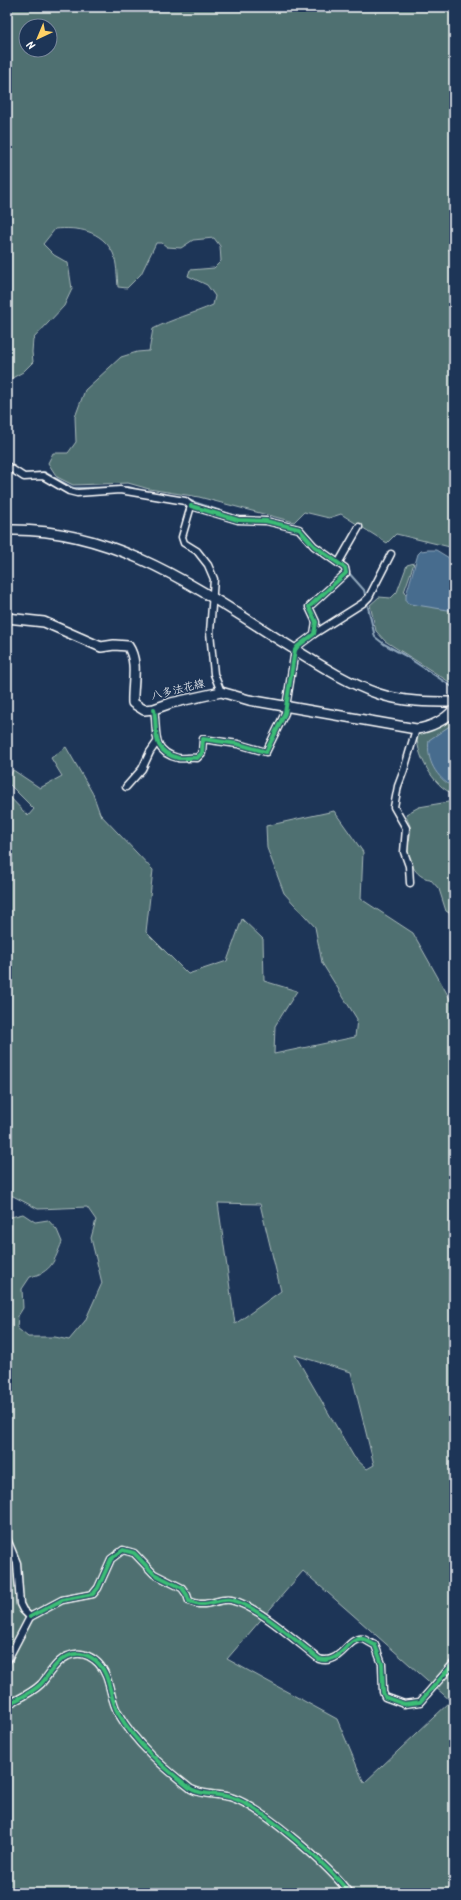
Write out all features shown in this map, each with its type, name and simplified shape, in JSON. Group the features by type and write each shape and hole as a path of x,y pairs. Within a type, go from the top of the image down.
{"main road":[{"path":"7,530 48,532 98,543 140,558 169,572 214,598 295,650 355,684 379,694 424,702 454,702"},
{"name":"八多法花線","path":"7,618 44,622 101,647 114,645 128,646 132,652 134,672 133,703 144,710 154,709 171,703 221,692 249,700 416,729 423,728 443,719 454,709"}],"street":[{"path":"7,466 24,477 44,476 69,491 77,493 120,490 186,501 190,506 238,520 266,521 299,529 314,546 339,562 345,568 346,573 309,607 316,622 314,634"},
{"path":"190,506 182,537 184,543 197,552 208,565 214,579 214,598 210,632 214,674 221,692"},
{"path":"339,562 358,527"},
{"path":"154,709 157,742 159,748 165,753 179,758 197,758 202,753 203,739 238,744 266,752 287,706 295,650 314,634 363,604 369,597 391,554"},
{"path":"410,883 409,866 404,845 406,828 394,807 398,786 416,729"},
{"path":"126,787 142,769 150,752 157,742"},
{"path":"7,1539 17,1563 20,1604 22,1610 30,1617"},
{"path":"7,1661 30,1617 62,1600 93,1594 111,1559 123,1550 134,1553 154,1574 182,1588 189,1601 201,1604 232,1600 254,1611 319,1659 324,1661 334,1659 349,1645 358,1640 363,1639 375,1645 382,1664 383,1692 385,1697 390,1700 404,1704 420,1702 454,1663"},
{"path":"7,1705 41,1684 51,1670 66,1657 76,1653 92,1658 105,1671 113,1702 118,1713 150,1755 191,1789 198,1793 233,1798 270,1820 339,1880 348,1893"}],"green space":[{"path":"7,7 453,7 454,238 451,239 448,249 454,251 454,548 396,534 387,543 341,514 329,518 304,512 294,522 199,497 149,489 128,483 73,485 57,477 48,463 53,453 68,453 76,442 75,417 85,390 121,357 137,352 149,351 153,329 213,305 215,296 207,285 188,276 190,270 214,268 221,261 220,246 214,238 193,240 181,248 167,247 162,243 156,243 141,274 127,288 118,287 116,265 113,253 102,239 80,230 55,229 43,244 54,255 68,263 72,289 64,306 33,339 33,362 23,372 7,381"},
{"path":"414,563 404,592 412,601 454,607 454,685 385,641 376,631 370,605 379,597 391,598 397,592 407,565"},
{"path":"454,715 454,794 439,784 427,768 419,750 417,732"},
{"path":"66,747 93,794 100,814 153,870 146,932 188,974 227,961 242,919 263,939 264,981 297,991 275,1026 274,1054 355,1037 357,1019 322,963 315,927 284,893 267,848 266,826 334,811 363,852 361,899 413,933 454,1006 454,1893 7,1893 7,1281 11,1217 23,1214 35,1222 48,1220 57,1230 62,1242 57,1255 48,1269 30,1277 22,1289 23,1308 18,1316 17,1328 28,1337 55,1337 69,1340 85,1321 102,1283 91,1238 96,1220 87,1207 38,1209 13,1196 7,1196 7,794 28,816 34,809 7,782 13,770 40,788 62,776 51,758","holes":["218,1203 260,1204 281,1291 235,1324","295,1355 351,1372 374,1465 367,1469 354,1457","303,1571 451,1701 364,1783 337,1719 227,1659"]},
{"path":"454,801 454,916 446,911 439,889 430,879 420,875 413,867 408,850 411,831 406,814 419,807"}],"water":[{"path":"436,550 454,561 454,611 410,604 406,602 406,595 418,554 421,551"},
{"path":"454,723 454,788 437,774 431,762 428,748 429,740"}],"waterway":[{"path":"24,474 44,472 73,488 129,487 142,491"},
{"path":"188,500 242,518"},
{"path":"269,519 291,525"},
{"path":"318,552 327,559"},
{"path":"348,572 364,590 375,637 454,688"}],"cycle path":[{"path":"154,709 157,739 159,745 169,755 178,758 197,758 202,753 203,739 238,744 266,752 285,713 295,650 314,634 316,622 309,607 346,573 345,568 314,546 299,529 266,521 238,520 191,506"},
{"path":"30,1617 62,1600 93,1594 98,1588 111,1559 123,1550 134,1553 154,1574 182,1588 189,1601 197,1604 208,1604 231,1600 242,1604 253,1609 277,1625 319,1659 327,1660 333,1658 357,1639 363,1639 375,1645 382,1664 383,1692 385,1697 404,1704 420,1702 454,1663"},
{"path":"7,1705 25,1696 41,1684 56,1665 64,1658 76,1654 91,1658 102,1668 108,1680 115,1707 125,1724 133,1735 160,1763 191,1789 201,1793 222,1795 233,1798 261,1813 312,1854 349,1893"}]}
